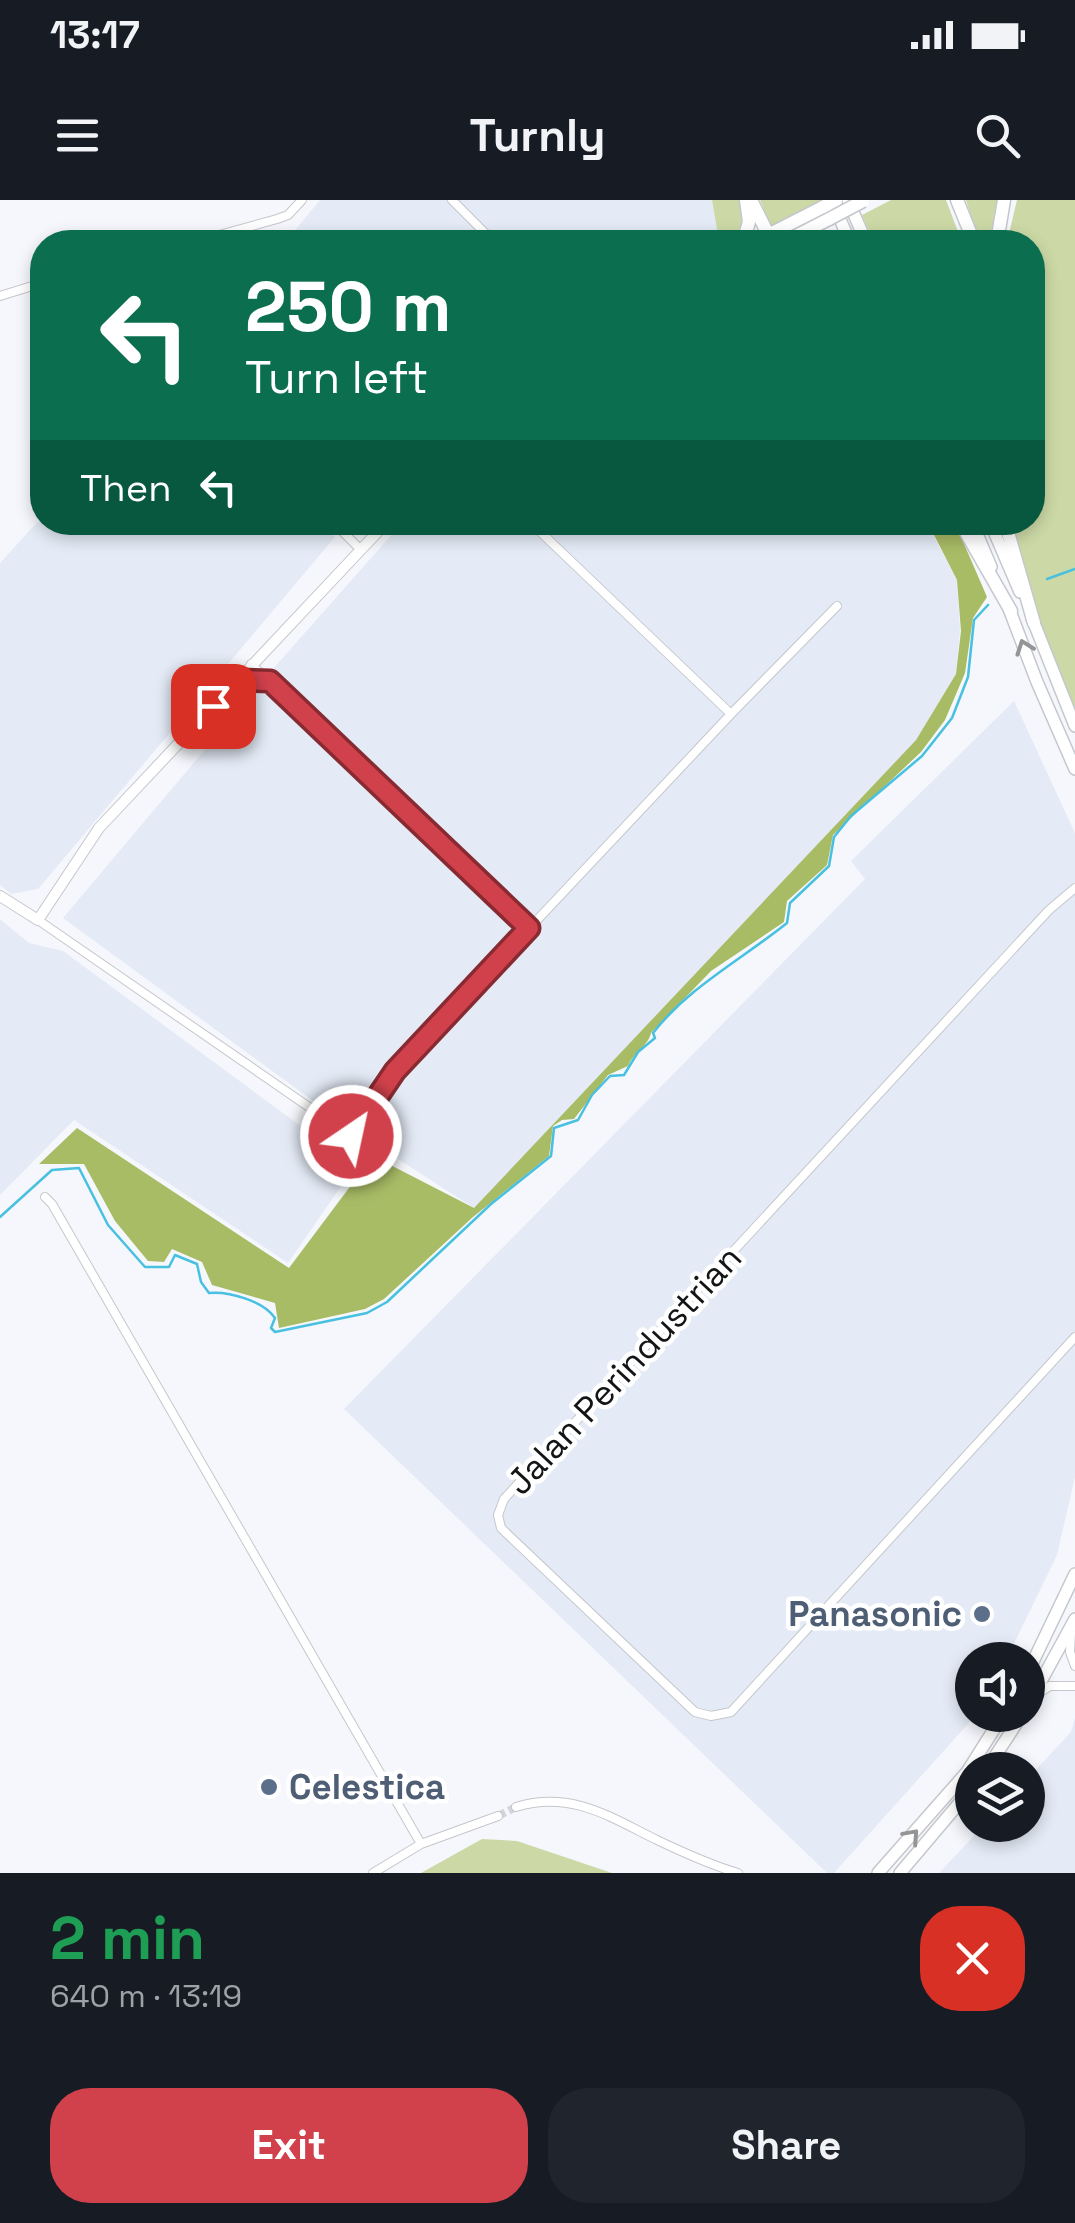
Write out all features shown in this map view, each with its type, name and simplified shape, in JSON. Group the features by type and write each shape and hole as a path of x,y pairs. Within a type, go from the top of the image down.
{"highway":[{"path":"748,200 765,230"},
{"path":"746,230 748,200"},
{"path":"848,200 861,230"},
{"path":"956,200 969,230"},
{"path":"999,230 1004,200"},
{"path":"786,230 830,206 864,201"},
{"path":"799,230 830,206"},
{"path":"830,206 843,230"},
{"path":"967,535 1010,611"},
{"path":"978,535 1075,769"},
{"path":"996,535 1075,726"},
{"path":"1009,535 1034,623"},
{"path":"1044,1642 1075,1574"},
{"path":"1045,1673 1074,1621"},
{"path":"878,1873 967,1772 992,1732"},
{"path":"900,1873 955,1808"}],"main road":[{"path":"0,896 38,920 98,828 375,535"},
{"path":"237,680 270,681"}],"street":[{"path":"237,230 288,214 302,200"},
{"path":"452,200 482,230"},
{"path":"0,296 30,287"},
{"path":"346,535 361,550"},
{"path":"544,535 731,714"},
{"path":"38,920 351,1136 395,1071 836,606"},
{"path":"251,664 529,928"},
{"name":"Jalan Perindustrian","path":"1075,888 1049,910 504,1499 498,1516 501,1528 694,1712 721,1716 731,1712 1075,1337"},
{"path":"45,1198 52,1204 421,1844"},
{"path":"1074,1621 1070,1652 1075,1666"},
{"path":"1045,1690 1050,1686 1075,1686"},
{"path":"516,1807 564,1800 584,1804 658,1841 738,1873"},
{"path":"374,1873 421,1844 498,1816"}],"shaded area":[{"path":"320,200 712,200 717,230 295,230"},
{"path":"30,530 30,535 335,537 38,889 11,894 0,885 0,563"},
{"path":"391,535 933,535 957,580 960,630 956,674 916,740 474,1208 350,1128 63,918"},
{"path":"1014,701 1075,833 1075,1477 1057,1555 1015,1642 955,1642 955,1732 961,1732 834,1873 827,1873 344,1409 865,879 851,861"},
{"path":"0,919 29,943 63,951 355,1166 288,1263 74,1120 0,1195"},
{"path":"1075,1718 1075,1873 939,1873 968,1842 1045,1842 1045,1760 1071,1732"}],"green space":[{"path":"712,200 739,200 738,230 717,230"},
{"path":"760,200 821,200 771,226"},
{"path":"891,200 946,200 957,230 869,230 862,215"},
{"path":"966,200 998,200 992,230 975,230"},
{"path":"1017,200 1075,200 1075,712 1032,607 1012,535 1045,535 1045,230 1010,230"},
{"path":"934,535 960,535 987,597 973,618 965,673 945,720 921,752 833,835 827,865 787,901 784,922 711,971 651,1033 628,1066 608,1075 574,1119 553,1126 549,1156 473,1217 384,1299 365,1309 279,1328 275,1303 212,1285 202,1262 172,1249 164,1262 148,1261 115,1221 84,1164 39,1164 77,1128 289,1268 373,1156 474,1208 916,740 956,674 961,631 957,580"},
{"path":"482,1839 517,1841 612,1873 421,1873"}],"waterway":[{"path":"1047,579 1075,569"},
{"path":"0,1217 52,1170 79,1168 108,1225 145,1267 169,1267 175,1255 197,1264 201,1282 209,1293 254,1302 275,1318 271,1328 275,1332 367,1313 387,1302 491,1204 551,1156 554,1128 578,1120 592,1095 610,1076 624,1075 638,1052 655,1038 653,1033 667,1016 787,923 790,903 829,866 834,837 851,816 922,756 952,718 968,677 974,620 988,605"}],"tunnel":[{"path":"498,1816 516,1807"}],"place":[{"name":"Panasonic","path":"982,1614"},
{"name":"Celestica","path":"269,1787"}],"route":[{"path":"213,706 237,680 270,681 529,928 395,1071 351,1136"}]}
